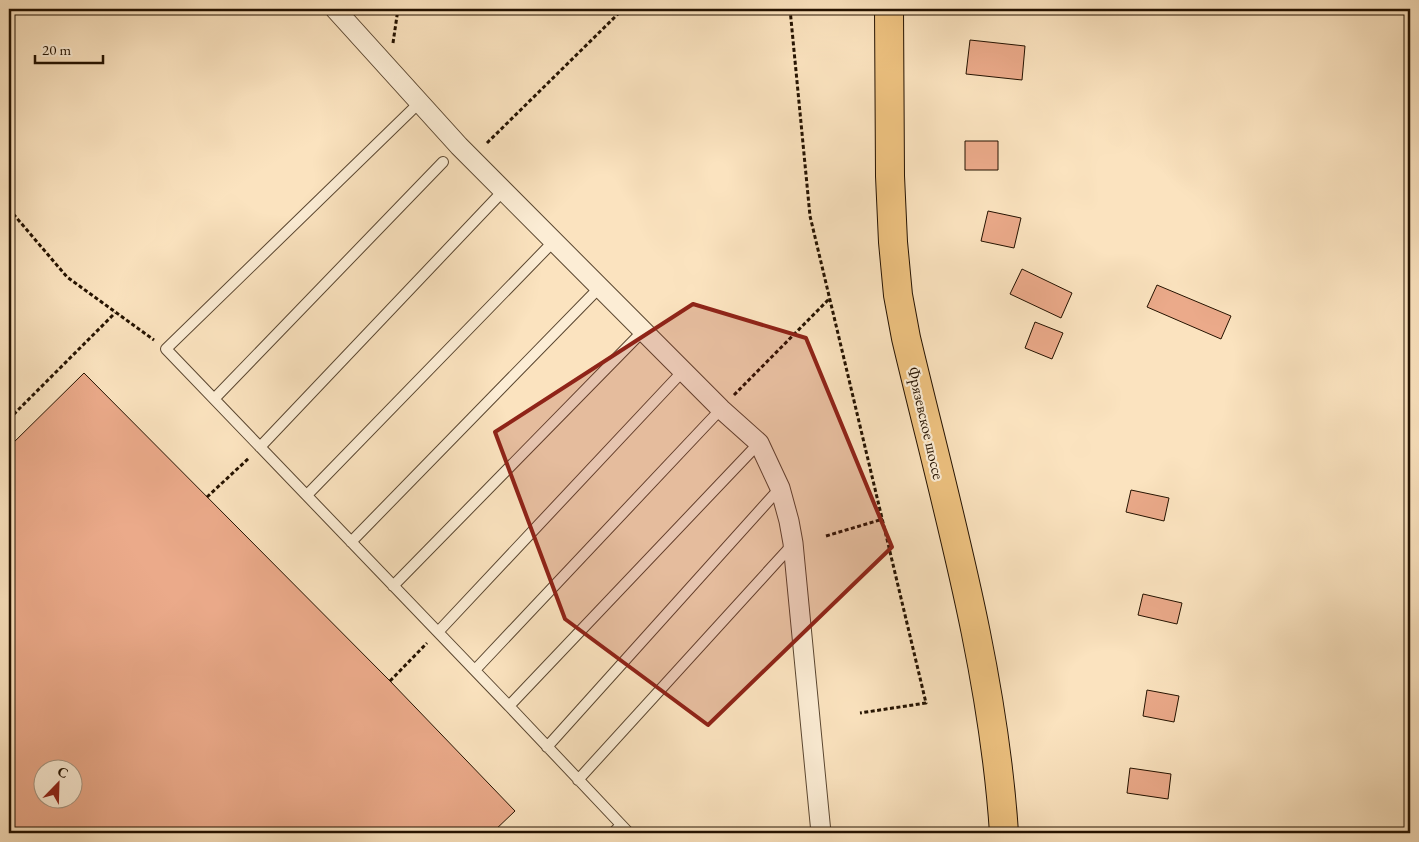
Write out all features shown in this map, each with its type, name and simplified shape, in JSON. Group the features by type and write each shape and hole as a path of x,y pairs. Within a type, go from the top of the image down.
{"highway":[{"name":"Фрязевское шоссе","path":"888,9 890,176 898,295 906,338 984,672 1001,787 1004,833"}],"street":[{"path":"335,9 504,190 720,409 759,443 780,488 793,543 820,833"}],"lane":[{"path":"420,102 166,349 629,833"},
{"path":"214,398 444,162"},
{"path":"260,447 504,190"},
{"path":"307,496 554,241"},
{"path":"351,542 600,287"},
{"path":"393,586 643,330"},
{"path":"438,632 682,371"},
{"path":"475,670 720,409"},
{"path":"509,706 759,443"},
{"path":"547,746 780,488"},
{"path":"578,780 793,543"},
{"path":"613,833 621,825"}],"path":[{"path":"392,49 398,9"},
{"path":"487,143 623,9"},
{"path":"790,9 810,216 926,703 860,713"},
{"path":"9,209 67,277 166,349"},
{"path":"720,409 830,297"},
{"path":"9,419 116,313"},
{"path":"208,497 260,447"},
{"path":"826,536 883,519"},
{"path":"390,681 438,632"}],"highlighted area":[{"path":"693,304 806,338 892,547 708,725 565,619 495,432"}],"building":[{"path":"970,40 1025,46 1022,80 966,74"},
{"path":"965,141 998,141 998,170 965,170"},
{"path":"988,211 1021,218 1014,248 981,241"},
{"path":"1022,269 1072,293 1061,318 1010,294"},
{"path":"1157,285 1231,316 1221,339 1147,307"},
{"path":"1035,322 1063,333 1052,359 1025,348"},
{"path":"84,373 390,681 515,811 492,833 12,833 9,830 9,447"},
{"path":"1131,490 1169,498 1164,521 1126,512"},
{"path":"1143,594 1182,603 1177,624 1138,615"},
{"path":"1147,690 1179,696 1174,722 1143,716"},
{"path":"1130,768 1171,774 1168,799 1127,793"}]}
